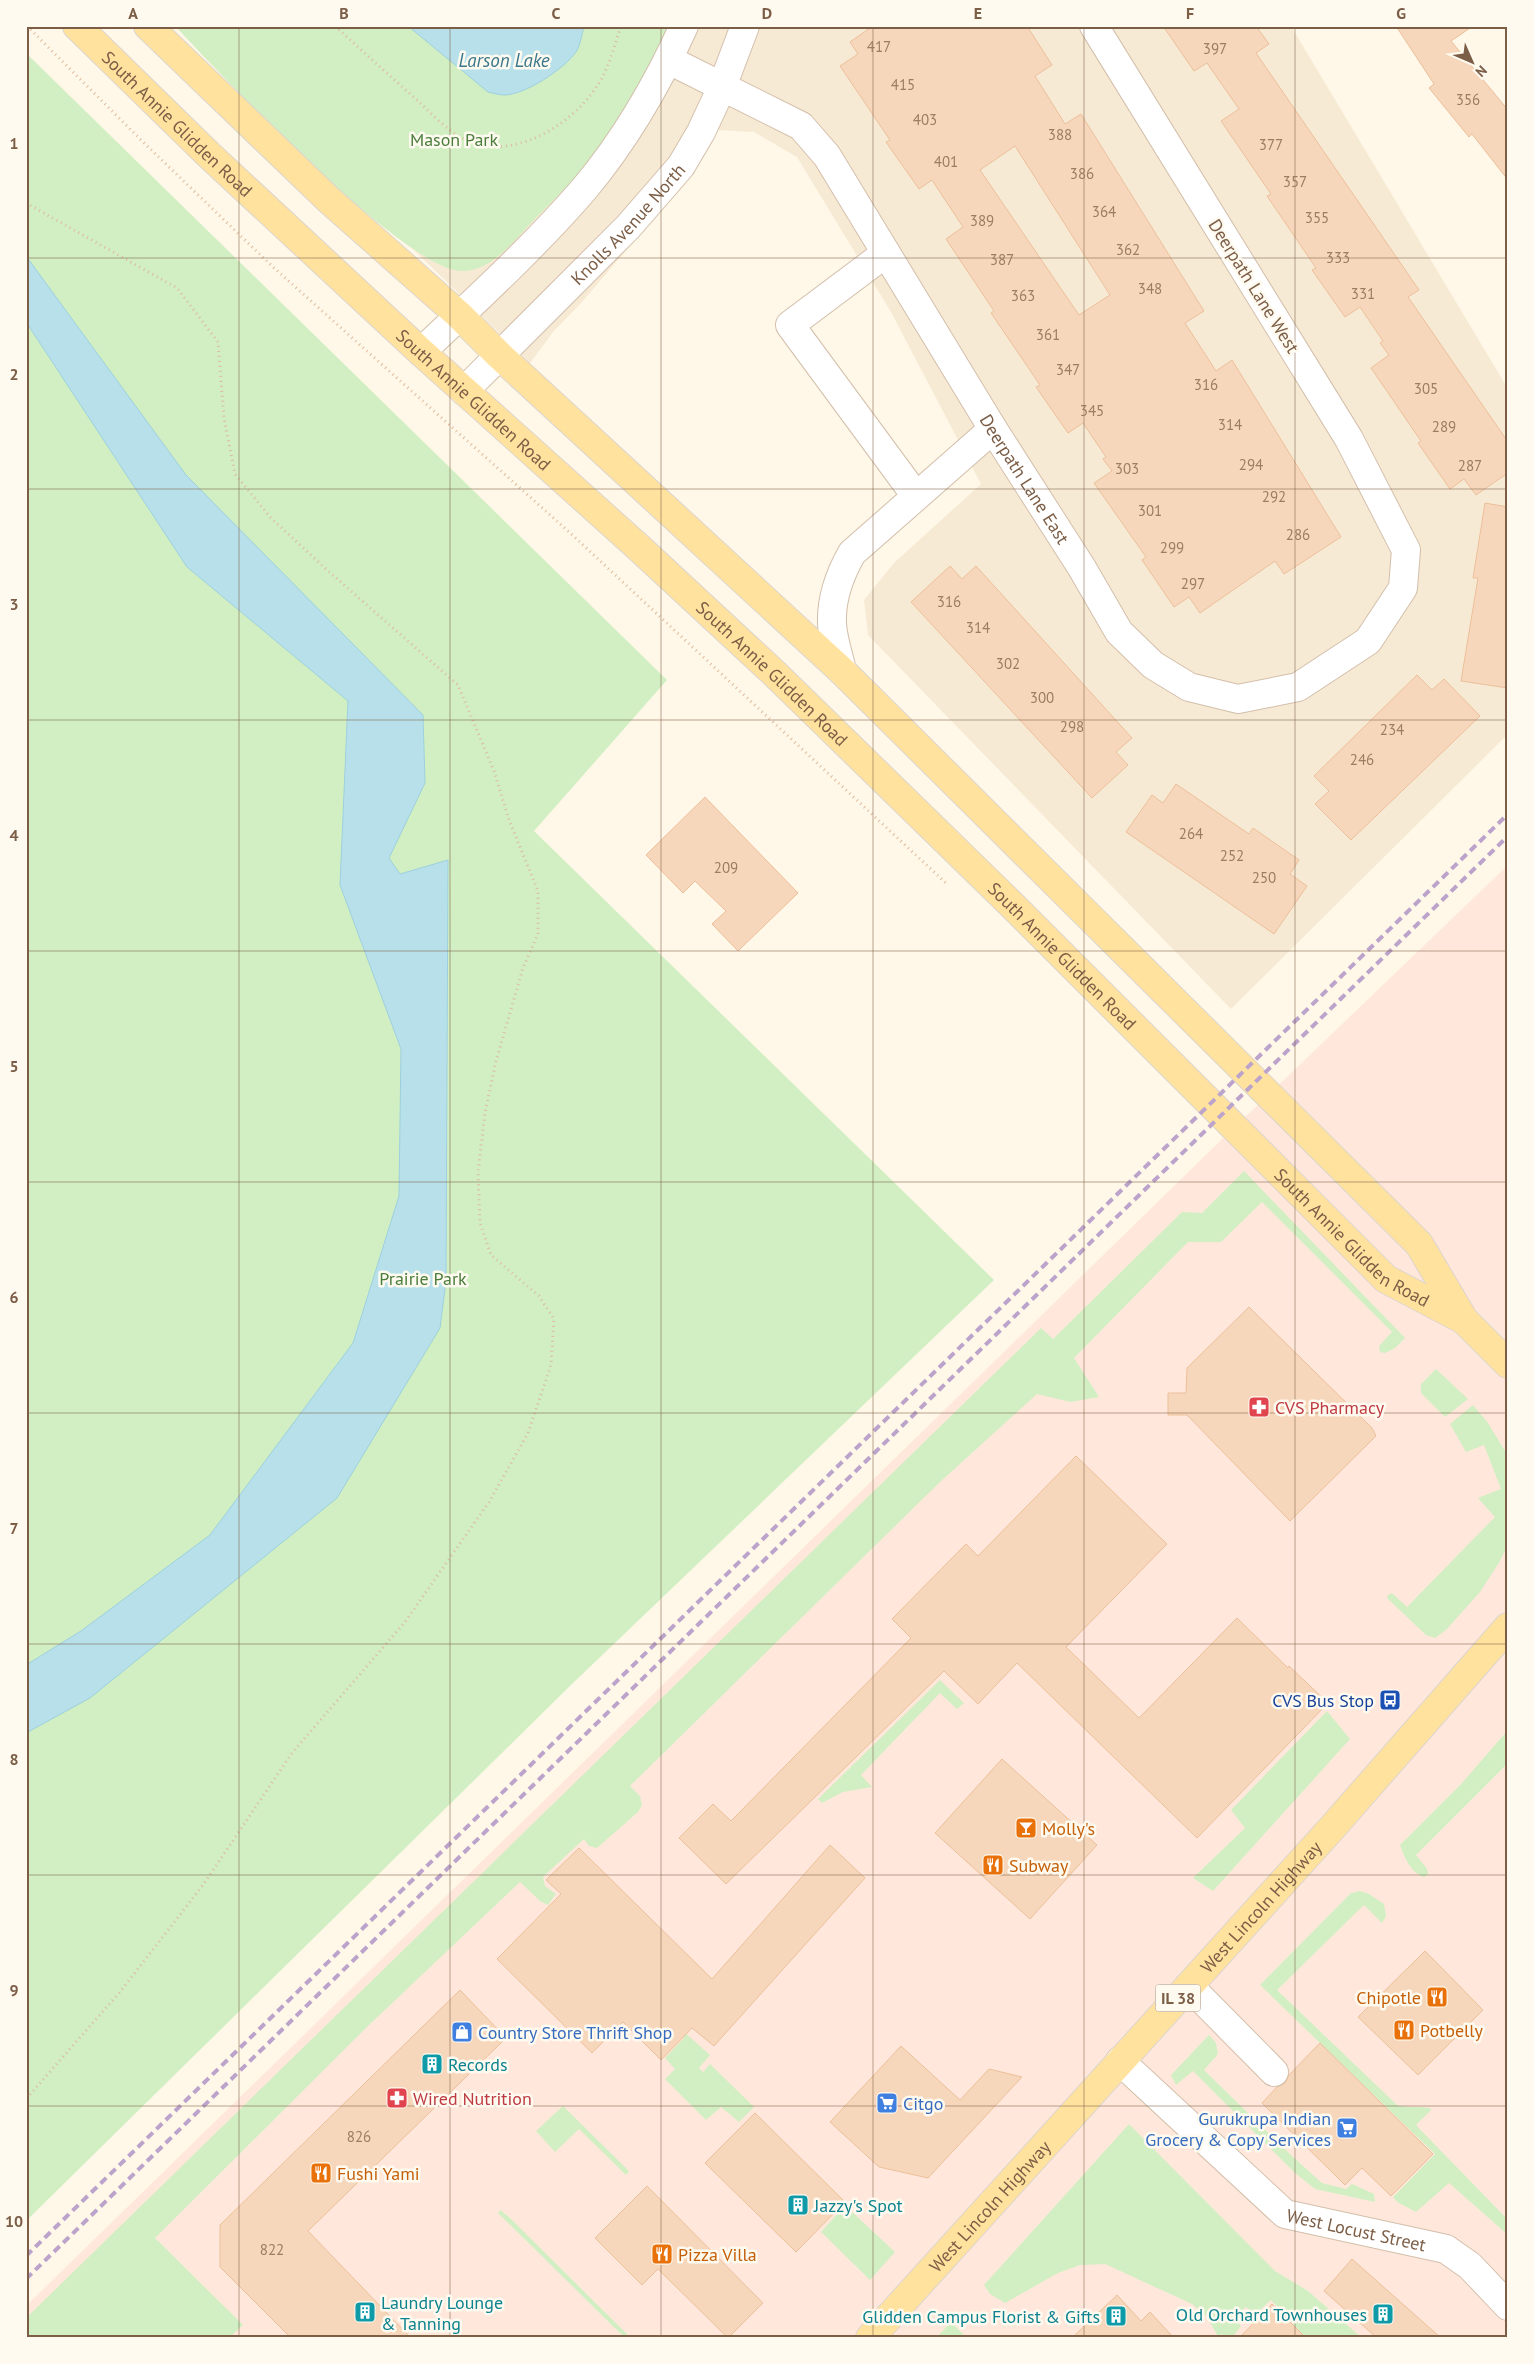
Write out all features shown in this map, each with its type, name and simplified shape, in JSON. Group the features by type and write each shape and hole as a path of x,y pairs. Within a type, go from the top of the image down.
{"main road":[{"name":"South Annie Glidden Road","path":"77,26 209,155 420,352 637,546 774,673 1014,906 1386,1278 1464,1320"},
{"name":"South Annie Glidden Road","path":"148,26 329,200 459,315 499,355 842,671 1419,1244 1464,1320 1508,1364"},
{"path":"1483,1655 1508,1608"},
{"name":"West Lincoln Highway","path":"870,2338 1330,1829 1508,1627"},
{"path":"1483,1655 1508,1644"}],"street":[{"path":"420,352 556,220 585,187 618,143 669,60 684,26"},
{"name":"Knolls Avenue North","path":"464,390 628,227 658,195 681,166 701,132 722,87 745,26"},
{"name":"Deerpath Lane West","path":"1094,26 1349,439 1406,550"},
{"name":"Deerpath Lane East","path":"669,60 801,126 827,156 993,429 1082,568 1118,632 1154,665 1189,686 1238,699 1298,687 1368,641 1403,588 1406,550"},
{"path":"886,253 790,324 916,496"},
{"path":"842,671 832,624 836,594 843,569 852,553 993,429"},
{"path":"1189,1986 1274,2072"},
{"name":"West Locust Street","path":"1120,2061 1285,2214 1446,2248 1470,2266 1508,2306"}],"path":[{"path":"28,26 142,141 273,267 575,538 950,886"},
{"path":"335,26 439,120 463,139 483,146 516,144 555,128 571,117 587,101 598,85 607,68 621,26"},
{"path":"26,203 177,288 218,342 224,418 235,474 277,524 458,685 494,771 509,820 538,891 538,934 520,978 496,1061 485,1113 478,1172 480,1224 491,1255 539,1296 554,1319 551,1365 528,1433 489,1502 405,1622 292,1753 203,1885 120,1992 26,2098"}],"shaded area":[{"path":"184,26 1291,26 1508,389 1508,734 1231,1009 868,635 864,600 894,563 981,484 891,312 797,157 754,132 715,130 674,194 582,302 553,332 530,363"},
{"path":"1508,865 1508,2338 26,2338 26,2306 1215,1146"}],"green space":[{"name":"Mason Park","path":"175,26 668,26 634,96 603,146 509,247 492,261 473,270 462,271 436,263 400,240 359,206 271,124"},
{"name":"Prairie Park","path":"26,53 667,680 534,831 994,1280 572,1684 26,2221"},
{"path":"1244,1171 1405,1338 1395,1348 1385,1353 1380,1352 1379,1346 1392,1332 1262,1202 1221,1242 1188,1242 1074,1358 1099,1397 1070,1402 1037,1394 940,1482 630,1786 640,1796 642,1805 638,1812 597,1848 589,1846 584,1839 543,1877 545,1886 556,1894 548,1905 540,1901 520,1882 368,2026 155,2238 243,2325 229,2338 26,2338 26,2318 1041,1328 1053,1339 1182,1212 1202,1213"},
{"path":"1436,1369 1468,1399 1445,1417 1421,1393 1421,1384"},
{"path":"1473,1405 1488,1423 1508,1456 1508,1544 1500,1561 1480,1592 1446,1630 1435,1638 1426,1635 1387,1596 1392,1593 1407,1607 1495,1517 1478,1498 1501,1489 1484,1445 1466,1452 1450,1424"},
{"path":"940,1680 964,1703 957,1709 940,1693 861,1775 872,1787 843,1792 822,1803 818,1799"},
{"path":"1327,1711 1350,1739 1213,1891 1193,1878 1245,1828 1231,1810"},
{"path":"1508,1730 1508,1763 1416,1855 1427,1869 1428,1874 1424,1877 1419,1875 1409,1864 1400,1845 1462,1783"},
{"path":"1360,1891 1369,1894 1384,1904 1386,1916 1382,1923 1364,1905 1277,1990 1397,2105 1432,2109 1416,2125 1508,2220 1508,2235 1449,2183 1416,2212 1397,2202 1393,2197 1435,2154 1260,1985 1351,1893"},
{"path":"660,2015 666,2016 710,2055 699,2068 703,2072 710,2064 754,2107 739,2122 721,2107 706,2120 665,2079 675,2069 665,2058 684,2038"},
{"path":"1209,2035 1216,2043 1218,2054 1204,2070 1322,2183 1346,2189 1352,2184 1374,2194 1375,2202 1315,2189 1295,2173 1193,2071 1176,2085 1171,2075"},
{"path":"563,2106 629,2171 626,2175 579,2129 555,2152 536,2131"},
{"path":"1129,2124 1275,2271 1308,2291 1362,2338 1306,2338 1271,2300 1255,2315 1246,2307 1233,2318 1241,2326 1232,2338 1226,2338 1222,2334 1218,2336 1206,2316 1192,2304 1105,2264 1080,2265 1058,2273 1005,2303 990,2294 984,2285"},
{"path":"500,2210 631,2338 625,2338 498,2213"},
{"path":"839,2212 844,2217 852,2212 895,2252 870,2280 821,2232"},
{"path":"951,2322 967,2338 936,2338"}],"water":[{"name":"Larson Lake","path":"408,26 584,26 576,52 563,66 533,86 513,94 504,95 488,92"},
{"path":"26,256 186,475 423,715 425,783 389,858 400,874 448,860 446,1281 440,1328 337,1498 90,1698 26,1733 26,1665 81,1631 210,1535 353,1343 399,1196 401,1049 340,885 348,701 187,567 26,322"}],"building":[{"path":"873,26 1027,26 1052,65 1035,76 1065,124 1081,114 1204,311 1185,323 1216,371 1232,360 1341,537 1284,574 1275,561 1200,613 1189,597 1174,607 1142,560 1146,557 1094,483 1112,471 1103,459 1106,457 1083,423 1068,433 1036,387 1040,385 991,313 994,311 946,239 963,227 932,180 919,189 886,142 890,140 840,66 858,54 850,42","holes":["1015,146 1110,295 1079,315 980,170"]},
{"path":"1163,26 1256,26 1269,44 1256,53 1419,290 1408,297 1508,442 1508,473 1476,495 1464,479 1450,489 1418,443 1421,441 1371,368 1389,355 1380,343 1383,341 1360,307 1345,317 1312,270 1316,268 1267,196 1271,194 1221,121 1239,109 1207,63 1194,71"},
{"path":"1396,26 1473,26 1451,41 1508,110 1508,180 1472,134 1469,137 1429,88 1434,84"},
{"path":"1485,503 1508,507 1508,688 1461,681 1478,578 1473,578"},
{"path":"950,566 962,579 976,566 1132,738 1116,752 1128,765 1092,798 911,602"},
{"path":"1417,675 1432,690 1444,679 1480,716 1351,840 1315,804 1329,791 1314,776"},
{"path":"1176,784 1249,834 1253,828 1299,860 1290,874 1307,886 1274,934 1126,832 1152,795 1163,803"},
{"path":"705,797 798,893 738,951 712,924 726,911 695,881 683,893 646,855"},
{"name":"CVS Pharmacy","path":"1249,1307 1372,1428 1376,1436 1290,1521 1187,1415 1168,1415 1168,1393 1186,1393 1187,1368"},
{"path":"1076,1456 1167,1544 1066,1647 1139,1718 1237,1618 1288,1668 1289,1666 1328,1703 1197,1838 1017,1663 978,1704 944,1671 726,1884 679,1838 713,1804 731,1821 911,1638 892,1619 966,1544 978,1556"},
{"name":"Molly's","path":"1002,1759 1097,1845 1030,1919 935,1833"},
{"path":"830,1845 865,1878 714,2046 692,2028 661,2060 623,2022 592,2053 497,1959 561,1894 546,1880 579,1848 712,1979"},
{"path":"1425,1951 1483,2010 1418,2075 1358,2017"},
{"path":"460,1990 506,2038 308,2231 411,2338 291,2338 220,2267 220,2225"},
{"name":"Gurukrupa Indian Grocery & Copy Services","path":"1320,2043 1433,2154 1391,2196 1362,2168 1345,2185 1262,2103 1277,2087 1285,2083 1289,2075"},
{"path":"901,2046 960,2100 989,2069 1022,2077 928,2178 879,2167 830,2122"},
{"path":"755,2113 845,2202 796,2252 705,2163"},
{"name":"Pizza Villa","path":"647,2186 763,2303 728,2338 658,2269 642,2285 595,2238"},
{"name":"Old Orchard Townhouses","path":"1352,2259 1441,2338 1377,2338 1324,2291"},
{"name":"Glidden Campus Florist & Gifts","path":"1117,2295 1141,2321 1150,2312 1174,2338 1072,2338"},
{"path":"1272,2304 1306,2338 1239,2338"}],"railway":[{"path":"26,2256 1508,814"},
{"path":"26,2279 1508,836"}],"place":[{"name":"CVS Pharmacy","path":"1259,1407"},
{"name":"CVS Bus Stop","path":"1390,1700"},
{"name":"Molly's","path":"1026,1828"},
{"name":"Subway","path":"993,1865"},
{"name":"Chipotle","path":"1437,1997"},
{"name":"Potbelly","path":"1404,2030"},
{"name":"Country Store Thrift Shop","path":"462,2032"},
{"name":"Records","path":"432,2064"},
{"name":"Wired Nutrition","path":"397,2098"},
{"name":"Citgo","path":"887,2103"},
{"name":"Gurukrupa Indian Grocery & Copy Services","path":"1347,2128"},
{"name":"Fushi Yami","path":"321,2173"},
{"name":"Jazzy's Spot","path":"798,2205"},
{"name":"Pizza Villa","path":"662,2254"},
{"name":"Laundry Lounge & Tanning","path":"365,2312"},
{"name":"Old Orchard Townhouses","path":"1383,2314"},
{"name":"Glidden Campus Florist & Gifts","path":"1116,2316"}]}
